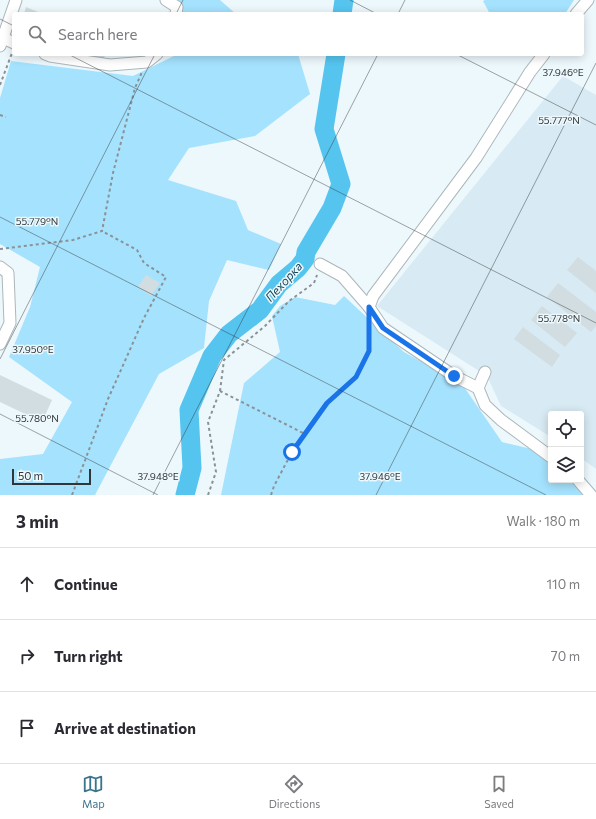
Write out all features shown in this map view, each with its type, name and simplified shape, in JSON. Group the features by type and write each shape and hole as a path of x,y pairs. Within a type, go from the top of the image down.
{"street":[{"path":"12,48 1,42 16,0"},
{"path":"166,0 177,7 176,12"},
{"path":"578,12 588,0"},
{"path":"50,56 110,65 147,62 154,56"},
{"path":"369,307 373,296 476,158 530,72 542,56"},
{"path":"320,264 342,276 369,307 383,328 454,376 478,388 485,405 502,420 548,455"},
{"path":"0,267 8,273 10,323 0,344"},
{"path":"478,388 485,372"},
{"path":"581,483 591,495"}],"path":[{"path":"0,85 12,51"},
{"path":"102,231 113,173 135,88 147,62"},
{"path":"0,115 6,117"},
{"path":"0,249 73,240 102,231 137,250 144,263 166,277 144,318 108,399 72,495"},
{"path":"208,495 216,472 208,422 220,391 224,360 265,326 289,301 314,283 320,264"},
{"path":"271,495 274,486 292,452 327,403 356,377 369,351 369,307"},
{"path":"220,391 305,434"}],"shaded area":[{"path":"177,0 220,0 234,12 181,12"},
{"path":"574,0 566,12 489,12 483,1"},
{"path":"174,56 299,56 310,94 255,136 189,148 168,180 236,201 248,230 281,244 269,270 227,260 209,301 204,348 159,374 95,495 0,495 0,459 43,454 72,402 9,357 30,307 40,267 0,244 0,98 11,61 133,76"},
{"path":"563,76 596,95 596,469 584,460 584,411 548,411 548,435 501,406 487,376 377,306"},
{"path":"344,296 404,352 462,384 502,442 536,450 548,459 548,483 576,483 587,495 221,495 244,383 280,352 272,316 280,306 295,297 335,305"}],"building":[{"path":"26,7 38,12 25,12"},
{"path":"93,56 105,56 104,59"},
{"path":"578,257 596,271 596,293 567,270"},
{"path":"146,275 160,283 151,296 138,287"},
{"path":"558,283 596,312 596,326 591,332 547,297"},
{"path":"542,306 577,333 565,347 531,320"},
{"path":"523,327 560,355 552,367 514,339"},
{"path":"0,375 52,400 42,422 0,402"}],"waterway":[{"name":"Пехорка","path":"342,12 344,0"},
{"name":"Пехорка","path":"185,495 192,468 189,410 212,356 229,334 260,310 279,284 298,268 305,259 306,252 332,208 341,184 324,129 336,56"}],"route":[{"path":"292,452 327,403 356,377 369,351 369,307 383,328 454,376"}]}
